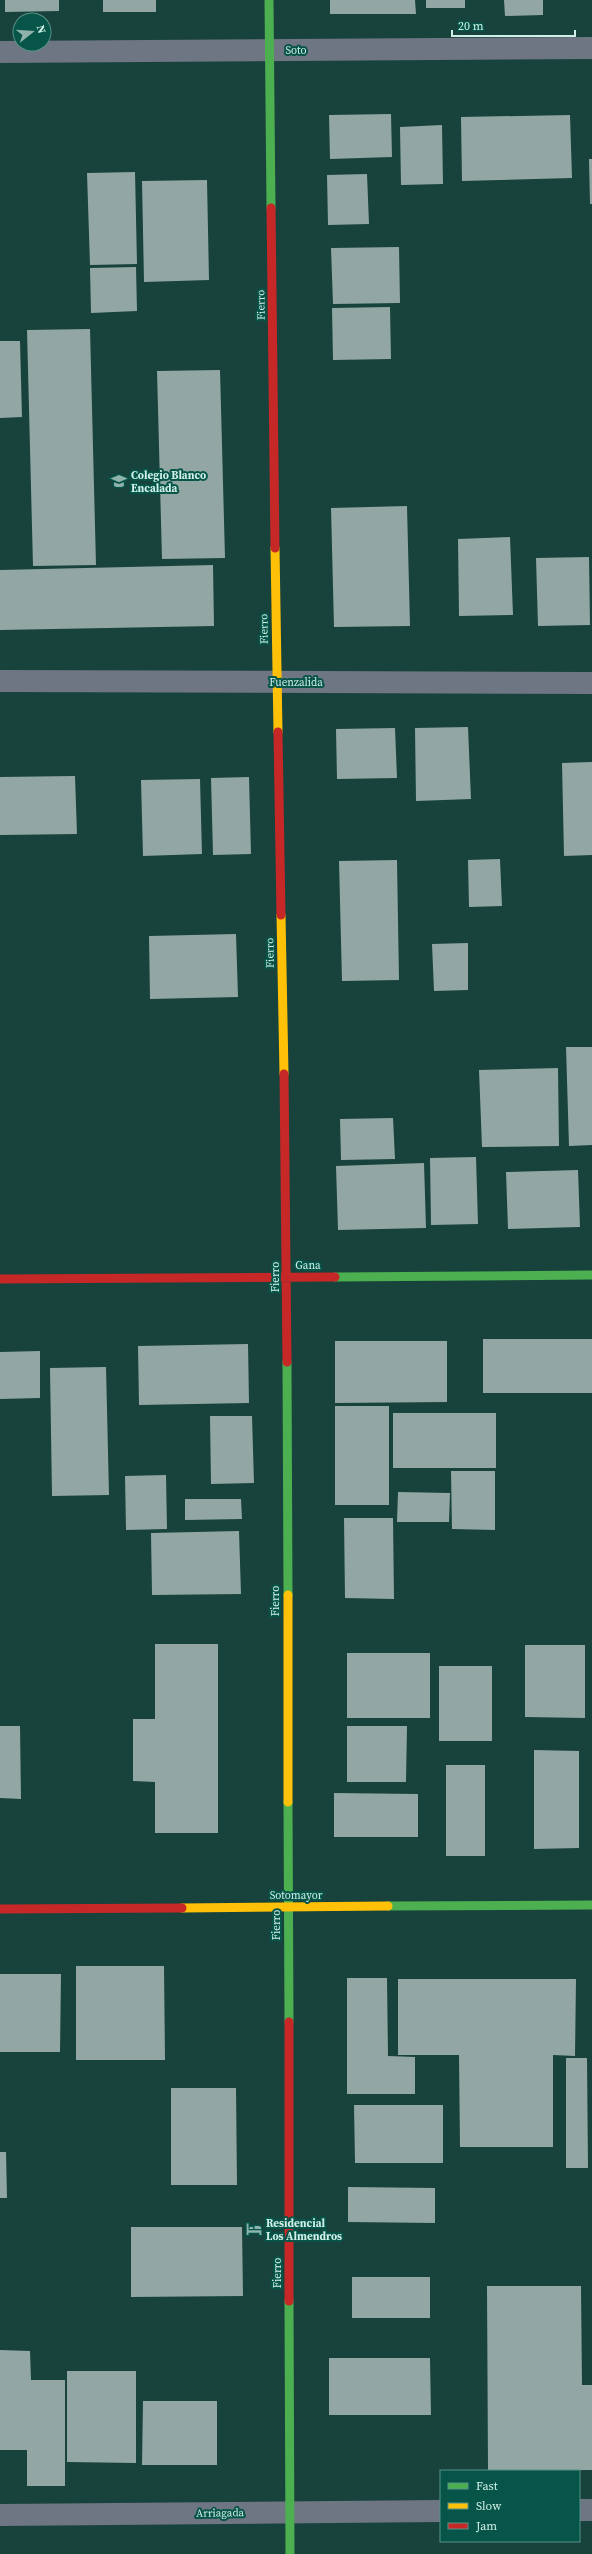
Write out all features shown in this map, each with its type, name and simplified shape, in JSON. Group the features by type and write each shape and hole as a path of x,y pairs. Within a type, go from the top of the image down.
{"street":[{"name":"Fierro","path":"269,0 277,682 287,1277 290,2554"},
{"name":"Soto","path":"0,52 592,48"},
{"name":"Fuenzalida","path":"0,681 592,683"},
{"name":"Gana","path":"0,1279 592,1276"},
{"name":"Sotomayor","path":"0,1909 592,1905"},
{"path":"580,2510 592,2510"},
{"name":"Arriagada","path":"0,2515 440,2511"}],"building":[{"path":"5,0 59,0 59,11 5,12"},
{"path":"103,0 156,0 156,12 103,12"},
{"path":"330,0 415,0 416,14 330,14"},
{"path":"426,0 465,0 465,8 426,8"},
{"path":"504,0 543,0 543,15 505,16"},
{"path":"391,114 392,157 330,159 329,115"},
{"path":"570,115 572,178 462,181 461,117"},
{"path":"442,125 443,184 401,185 400,127"},
{"path":"589,159 592,159 592,204 590,204"},
{"path":"135,172 137,264 90,265 87,173"},
{"path":"367,174 369,224 328,225 327,175"},
{"path":"207,180 209,280 144,282 142,181"},
{"path":"399,247 400,303 333,304 331,248"},
{"path":"136,267 137,311 91,313 90,268"},
{"path":"390,307 391,359 333,360 332,308"},
{"path":"90,329 96,565 33,566 27,330"},
{"path":"0,341 20,341 22,417 0,418"},
{"path":"220,370 225,558 162,559 157,371"},
{"path":"407,506 410,626 334,627 331,508"},
{"path":"510,537 513,615 459,616 458,539"},
{"path":"589,557 590,625 538,626 536,558"},
{"path":"213,565 214,626 0,630 0,570"},
{"path":"468,727 471,799 416,801 415,728"},
{"path":"395,728 397,778 337,779 336,729"},
{"path":"592,762 592,855 564,856 562,763"},
{"path":"75,776 77,834 0,835 0,777"},
{"path":"249,777 251,854 213,855 211,778"},
{"path":"200,779 202,854 143,856 141,780"},
{"path":"500,859 502,906 469,907 468,860"},
{"path":"397,860 399,980 342,981 339,861"},
{"path":"236,934 238,997 150,999 149,936"},
{"path":"468,943 468,990 434,991 432,944"},
{"path":"566,1047 592,1047 592,1145 569,1146"},
{"path":"558,1068 559,1146 482,1147 479,1070"},
{"path":"393,1118 395,1159 341,1160 340,1119"},
{"path":"476,1157 478,1224 431,1225 430,1158"},
{"path":"424,1163 426,1228 338,1230 336,1166"},
{"path":"578,1170 580,1227 508,1229 506,1172"},
{"path":"483,1339 592,1339 592,1393 483,1393"},
{"path":"335,1341 447,1341 447,1402 335,1403"},
{"path":"248,1344 249,1403 139,1405 138,1346"},
{"path":"40,1351 40,1398 0,1399 0,1352"},
{"path":"106,1367 109,1495 52,1496 50,1368"},
{"path":"335,1406 389,1406 389,1505 335,1505"},
{"path":"393,1413 496,1413 496,1468 393,1468"},
{"path":"210,1416 252,1416 254,1483 211,1484"},
{"path":"451,1471 495,1471 495,1530 452,1529"},
{"path":"166,1475 167,1529 126,1530 125,1476"},
{"path":"398,1492 450,1493 449,1522 397,1522"},
{"path":"185,1499 241,1499 242,1519 185,1520"},
{"path":"344,1518 393,1518 394,1599 345,1598"},
{"path":"239,1531 241,1594 152,1595 151,1533"},
{"path":"155,1644 218,1644 218,1833 155,1833 155,1782 133,1781 133,1719 155,1719"},
{"path":"525,1645 585,1645 585,1718 525,1717"},
{"path":"347,1653 430,1653 430,1718 347,1718"},
{"path":"439,1666 492,1666 492,1741 439,1741"},
{"path":"0,1726 20,1726 21,1799 0,1798"},
{"path":"347,1726 407,1726 406,1782 347,1782"},
{"path":"534,1750 579,1751 579,1848 534,1849"},
{"path":"446,1765 485,1765 485,1856 446,1856"},
{"path":"334,1793 418,1794 418,1837 334,1837"},
{"path":"76,1966 164,1966 165,2060 76,2060"},
{"path":"0,1974 61,1974 60,2052 0,2052"},
{"path":"347,1978 387,1978 388,2056 415,2057 415,2094 347,2094"},
{"path":"398,1979 576,1979 575,2056 553,2055 553,2147 460,2147 459,2055 398,2055"},
{"path":"566,2058 587,2058 588,2168 566,2168"},
{"path":"171,2088 236,2088 237,2185 171,2185"},
{"path":"354,2105 443,2105 443,2163 355,2163"},
{"path":"0,2152 6,2152 7,2198 0,2198"},
{"path":"348,2187 435,2188 435,2223 348,2222"},
{"path":"131,2227 242,2227 243,2296 131,2297"},
{"path":"352,2277 430,2277 430,2318 352,2318"},
{"path":"487,2286 581,2286 582,2385 592,2385 592,2470 488,2470"},
{"path":"0,2350 30,2351 31,2380 65,2380 65,2486 27,2486 27,2450 0,2450"},
{"path":"329,2358 430,2358 431,2415 329,2415"},
{"path":"67,2371 136,2371 136,2463 67,2462"},
{"path":"143,2401 217,2401 217,2465 142,2465"}],"traffic: fast":[{"path":"269,0 271,208"},
{"path":"335,1277 592,1275"},
{"path":"287,1362 288,1595"},
{"path":"288,1802 289,2022"},
{"path":"388,1906 592,1905"},
{"path":"289,2301 290,2554"}],"traffic: slow":[{"path":"275,548 278,732"},
{"path":"281,915 284,1074"},
{"path":"288,1595 288,1802"},
{"path":"182,1908 388,1906"}],"traffic: jam":[{"path":"271,208 275,548"},
{"path":"278,732 281,915"},
{"path":"284,1074 287,1362"},
{"path":"0,1279 335,1277"},
{"path":"0,1909 182,1908"},
{"path":"289,2022 289,2301"}],"place":[{"name":"Colegio Blanco Encalada","path":"119,481"},
{"name":"Residencial Los Almendros","path":"254,2229"}]}
